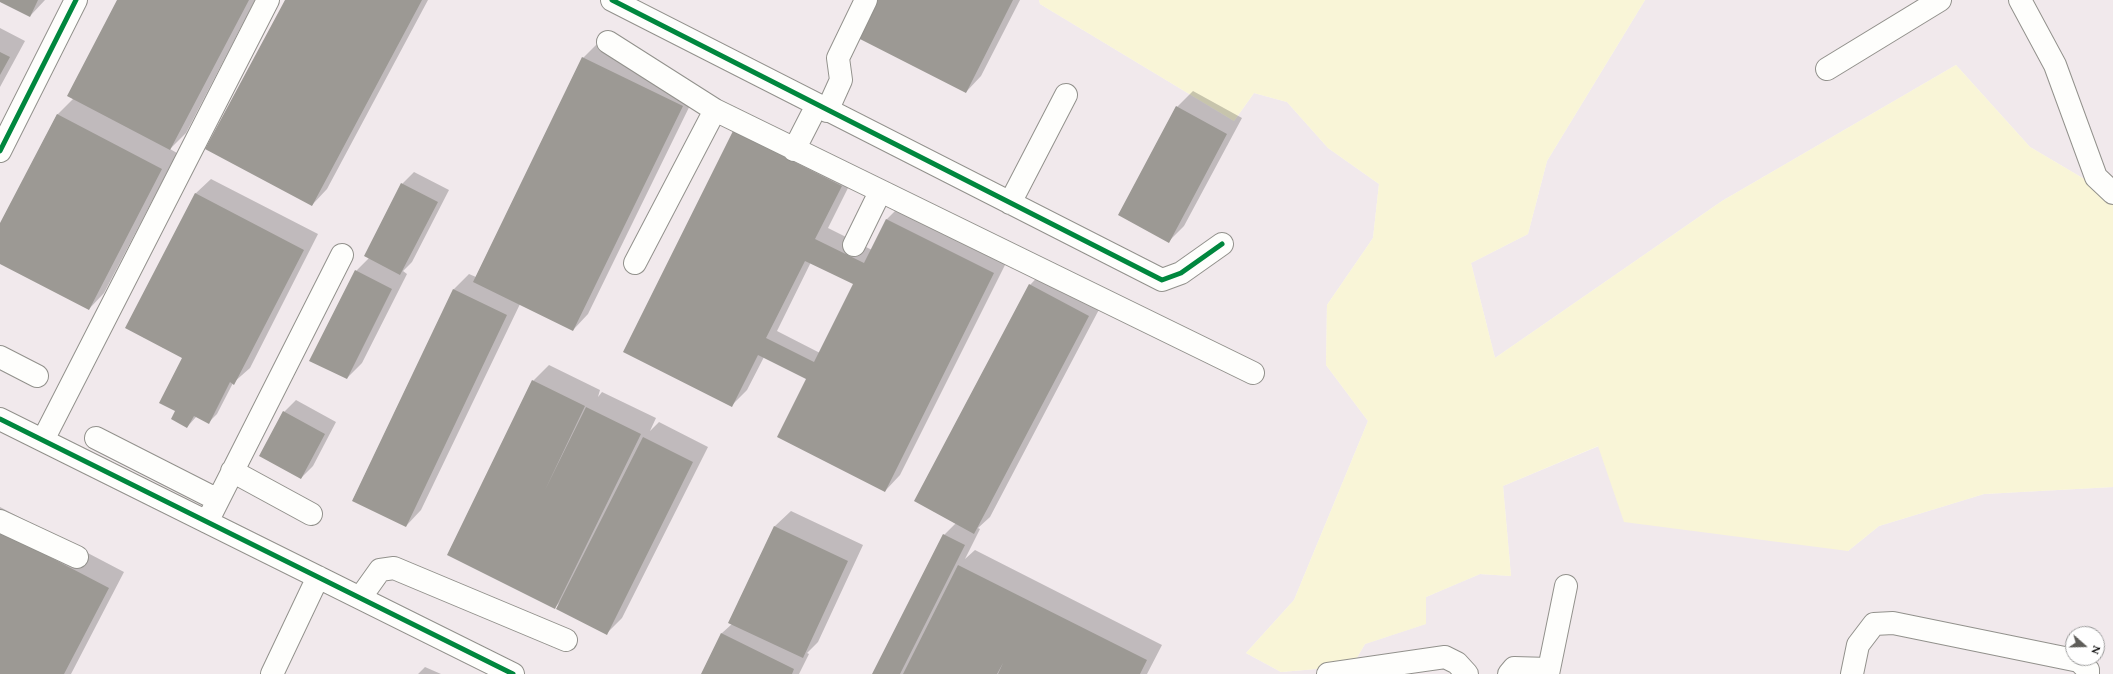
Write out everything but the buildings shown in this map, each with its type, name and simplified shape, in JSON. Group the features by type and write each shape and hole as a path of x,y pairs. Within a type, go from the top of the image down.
{"street":[{"path":"0,151 76,0"},
{"path":"43,440 268,0"},
{"path":"612,0 1162,280 1181,273 1222,244"},
{"path":"794,150 841,80 838,58 866,0"},
{"path":"1827,69 1940,0"},
{"path":"2020,0 2055,65 2096,177 2113,193"},
{"path":"608,42 715,110 794,150 1253,373"},
{"path":"1010,203 1066,95"},
{"path":"635,264 715,110"},
{"path":"854,245 880,192"},
{"path":"207,522 342,255"},
{"path":"0,357 37,376"},
{"path":"0,419 360,598 500,671"},
{"path":"96,438 218,500"},
{"path":"232,471 311,514"},
{"path":"0,521 77,557"},
{"path":"360,598 380,570 394,568 566,640"},
{"path":"272,674 318,577"},
{"path":"1509,674 1514,668 1549,672 1566,586"},
{"path":"1852,674 1858,644 1874,624 1893,623 2079,661 2088,670 2088,674"},
{"path":"1328,674 1445,657 1457,663 1467,674"}],"shaded area":[{"path":"0,0 1039,0 1040,4 1234,121 1254,93 1287,102 1328,148 1379,184 1373,238 1327,305 1326,365 1368,421 1294,600 1246,653 1281,672 1352,666 1365,644 1425,624 1426,597 1480,574 1511,576 1503,486 1599,446 1848,551 1879,526 1984,494 2113,487 2113,674 0,674"},
{"path":"1039,0 1645,0 1547,161 1528,234 1471,263 1495,358 1722,201 1956,65 2030,147 2113,196 2113,487 1984,494 1879,526 1848,551 1624,522 1598,446 1503,486 1511,576 1480,574 1426,597 1426,624 1365,644 1352,666 1281,672 1246,653 1294,600 1368,421 1326,365 1327,305 1373,238 1379,184 1328,148 1287,102 1254,93 1234,121 1040,4"},
{"path":"1645,0 2113,0 2113,196 2030,147 1956,65 1722,201 1495,358 1471,263 1528,234 1547,161"}],"cycle path":[{"path":"0,151 76,0"},
{"path":"612,0 1162,280 1181,273 1222,244"},
{"path":"0,419 513,674"}]}
